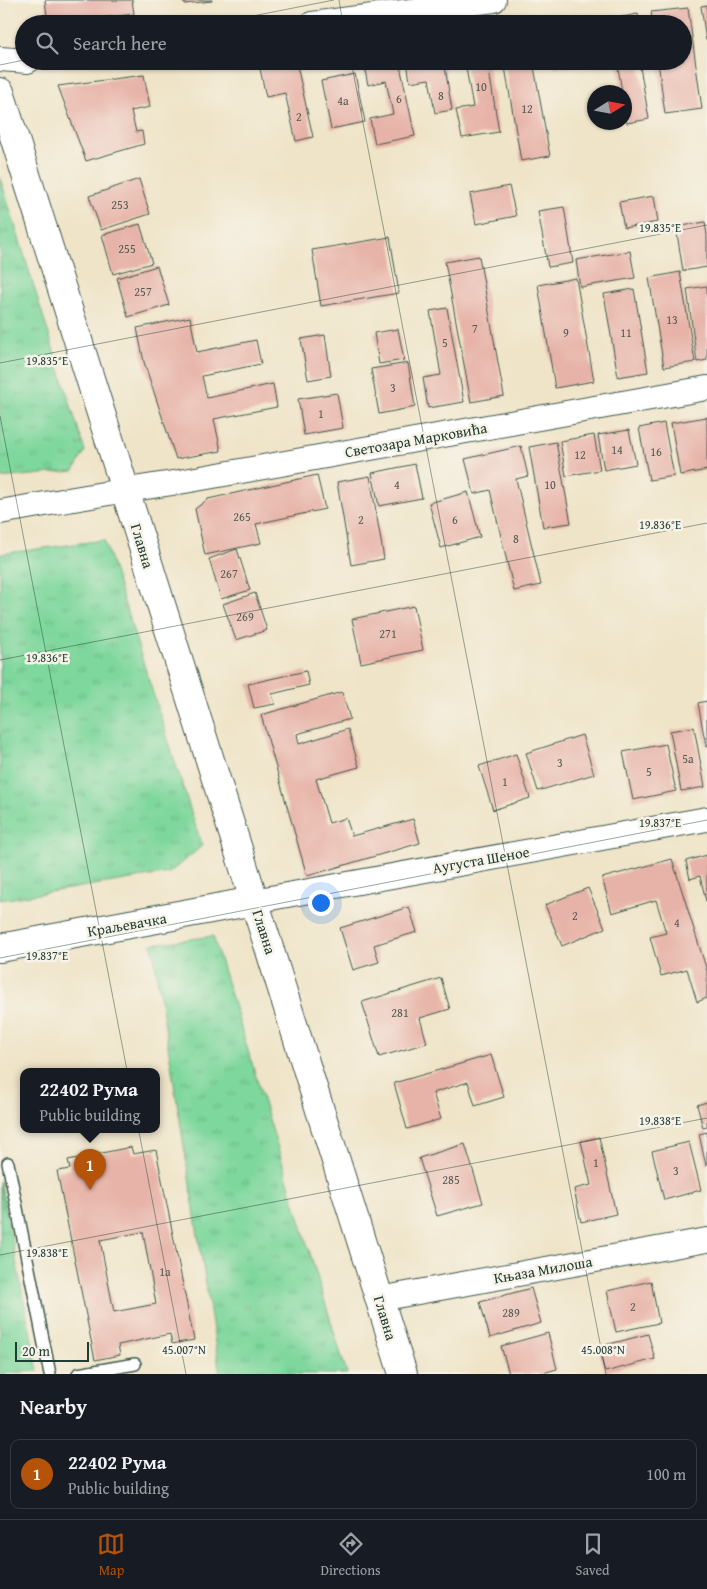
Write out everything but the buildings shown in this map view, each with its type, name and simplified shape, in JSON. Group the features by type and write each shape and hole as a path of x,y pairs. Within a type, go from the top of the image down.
{"main road":[{"name":"Главна","path":"0,92 403,1374"},
{"name":"Краљевачка","path":"0,948 254,900"}],"street":[{"path":"380,15 494,0"},
{"path":"0,60 15,61"},
{"name":"Светозара Марковића","path":"125,490 707,388"},
{"path":"0,512 125,490"},
{"name":"Аугуста Шеное","path":"254,900 707,819"},
{"name":"Књаза Милоша","path":"379,1299 707,1240"}],"lane":[{"path":"8,1163 50,1374"},
{"path":"78,1374 135,1364"}],"green space":[{"path":"0,177 85,451 74,471 0,478"},
{"path":"104,540 202,846 169,873 0,900 0,554"},
{"path":"213,936 347,1374 220,1374 152,944"},
{"path":"0,1180 38,1371 0,1374"}],"place":[{"name":"22402 Рума","path":"90,1190"}]}
